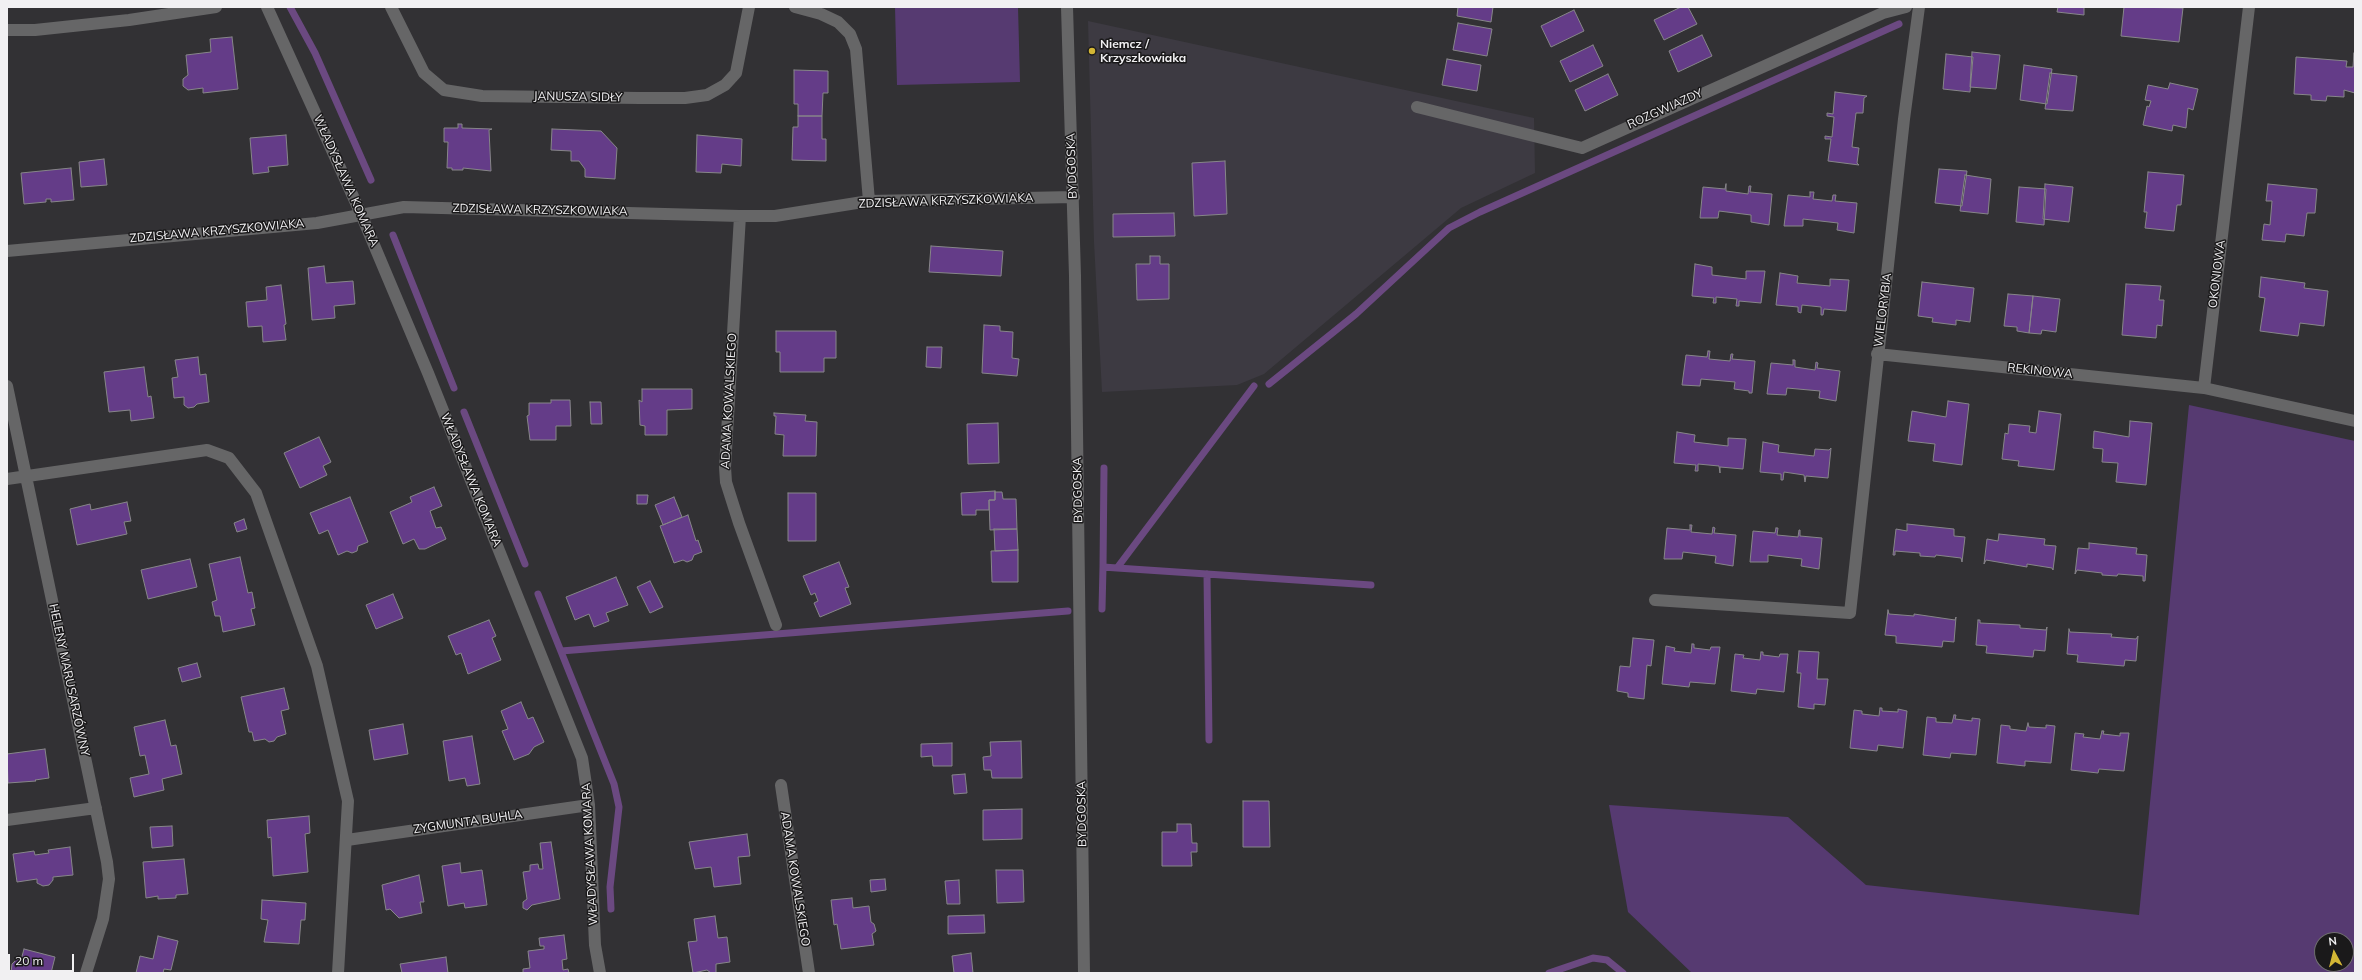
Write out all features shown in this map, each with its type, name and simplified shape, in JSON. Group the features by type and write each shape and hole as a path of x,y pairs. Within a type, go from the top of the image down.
{"street":[{"path":"7,30 35,30 129,20 216,7"},
{"name":"WŁADYSŁAWA KOMARA","path":"267,7 361,214 428,373 582,758 589,805 595,945 600,973"},
{"name":"JANUSZA SIDŁY","path":"391,7 424,73 444,90 482,96 632,98 685,98 707,95 725,85 736,72 749,7"},
{"path":"795,7 838,22 850,34 856,49 869,201"},
{"name":"BYDGOSKA","path":"1067,7 1074,197 1084,973"},
{"name":"ROZGWIAZDY","path":"1417,108 1582,148 1883,13 1906,7"},
{"name":"WIELORYBIA","path":"1655,600 1850,613 1877,354 1904,119 1919,7"},
{"name":"OKONIOWA","path":"2204,388 2249,7"},
{"name":"ZDZISŁAWA KRZYSZKOWIAKA","path":"7,251 317,223 404,207 775,216 869,201 1074,197"},
{"name":"ADAMA KOWALSKIEGO","path":"740,216 724,467 726,482 739,523 776,625"},
{"name":"REKINOWA","path":"1877,354 2204,388"},
{"name":"HELENY MARUSARZÓWNY","path":"7,386 96,808 109,879 103,919 86,973"},
{"path":"2204,388 2355,421"},
{"path":"7,479 207,450 229,458 256,493 317,666 348,801 347,840 338,973"},
{"name":"ADAMA KOWALSKIEGO","path":"780,785 809,973"},
{"name":"ZYGMUNTA BUHLA","path":"347,840 589,805"},
{"path":"7,820 96,808"}],"shaded area":[{"path":"895,7 1018,7 1020,82 897,85"},
{"path":"1088,21 1534,118 1535,173 1461,208 1264,374 1237,385 1102,392 1094,242"},
{"path":"2189,405 2355,441 2355,973 1692,973 1628,912 1609,805 1788,817 1866,885 2139,915"}],"building":[{"path":"1458,7 1493,7 1491,22 1457,16"},
{"path":"1681,7 1688,7 1697,24 1664,40 1654,20"},
{"path":"2058,7 2084,7 2084,15 2057,12"},
{"path":"2124,7 2183,8 2179,42 2121,36"},
{"path":"1574,10 1584,31 1551,47 1541,26"},
{"path":"1458,23 1492,29 1487,56 1453,50"},
{"path":"1702,35 1712,56 1678,72 1669,51"},
{"path":"232,37 238,89 203,93 203,88 188,90 183,86 183,79 188,75 186,55 211,52 210,39"},
{"path":"1593,45 1603,66 1570,82 1560,61"},
{"path":"1972,52 2000,55 1996,89 1970,87"},
{"path":"2354,53 2355,93 2344,90 2344,97 2327,96 2326,101 2311,100 2311,95 2294,94 2296,57 2347,61 2346,67 2353,67"},
{"path":"1946,54 1973,57 1970,92 1943,89"},
{"path":"1447,59 1481,65 1477,91 1442,85"},
{"path":"2024,65 2052,69 2047,104 2020,100"},
{"path":"794,70 828,71 828,93 823,93 822,116 798,116 798,104 794,104"},
{"path":"2050,73 2077,76 2073,111 2045,109"},
{"path":"1608,74 1618,95 1585,111 1575,90"},
{"path":"2170,83 2198,89 2193,110 2188,108 2186,128 2173,125 2172,131 2143,125 2147,106 2149,107 2151,101 2145,100 2148,85 2168,89"},
{"path":"1835,92 1867,96 1864,98 1863,113 1856,113 1852,147 1859,148 1857,163 1859,165 1828,161 1831,139 1825,139 1825,136 1832,137 1834,117 1827,116 1827,113 1833,114"},
{"path":"798,116 822,116 822,139 826,139 826,161 792,160 793,127 798,127"},
{"path":"458,124 462,124 462,128 492,129 489,130 491,171 463,168 463,170 452,170 452,168 447,168 448,142 444,142 444,128 458,128"},
{"path":"552,129 601,131 617,148 615,179 585,177 585,169 579,161 571,161 571,151 551,150"},
{"path":"286,135 288,165 268,167 269,172 253,174 250,138"},
{"path":"697,135 742,139 741,166 722,164 721,173 696,172"},
{"path":"104,159 107,185 81,187 79,162"},
{"path":"1225,161 1227,214 1194,216 1192,163"},
{"path":"71,168 74,200 51,202 51,199 46,199 46,202 24,204 21,173"},
{"path":"1939,169 1967,171 1962,206 1935,203"},
{"path":"2148,172 2184,175 2181,205 2177,205 2174,231 2145,228 2147,212 2144,212"},
{"path":"1965,175 1991,179 1988,214 1960,211"},
{"path":"1726,184 1726,191 1748,194 1749,186 1751,186 1750,192 1772,194 1769,225 1751,222 1751,215 1719,211 1718,218 1700,218 1703,187 1725,189"},
{"path":"2045,184 2073,187 2069,222 2043,219"},
{"path":"2268,184 2317,189 2315,213 2307,213 2304,236 2286,234 2285,242 2262,240 2264,224 2270,225 2272,201 2266,201"},
{"path":"2019,187 2046,189 2044,225 2016,222"},
{"path":"1810,192 1814,192 1813,199 1832,201 1833,195 1836,195 1835,201 1857,203 1854,233 1837,230 1838,223 1803,219 1803,226 1784,226 1788,195 1810,197"},
{"path":"1174,213 1175,236 1113,237 1113,214"},
{"path":"931,246 1003,251 1001,276 929,272"},
{"path":"1150,256 1160,256 1160,264 1169,264 1169,299 1137,300 1136,264 1150,264"},
{"path":"1695,264 1712,267 1712,275 1746,279 1746,271 1765,271 1761,303 1739,301 1739,306 1736,306 1737,299 1716,297 1716,303 1713,303 1714,298 1692,296"},
{"path":"324,266 326,283 353,281 355,304 334,306 335,318 312,320 308,268"},
{"path":"1780,273 1798,276 1797,283 1830,286 1830,279 1849,280 1846,311 1824,309 1823,315 1821,315 1821,307 1802,305 1801,313 1798,312 1798,307 1776,305"},
{"path":"2261,277 2305,283 2304,288 2328,291 2324,326 2300,323 2298,336 2260,331 2265,298 2259,297"},
{"path":"1922,282 1974,288 1970,322 1956,320 1956,325 1932,322 1933,318 1918,316"},
{"path":"2126,284 2161,286 2159,300 2164,300 2162,326 2157,325 2156,338 2122,335"},
{"path":"281,285 286,324 284,325 286,340 263,342 262,326 248,327 246,302 267,300 266,287"},
{"path":"2008,294 2033,296 2029,333 2017,331 2017,327 2004,326"},
{"path":"2033,296 2060,299 2056,332 2042,330 2041,334 2029,333"},
{"path":"984,325 1000,326 1000,331 1013,332 1012,358 1019,359 1017,376 982,373"},
{"path":"776,331 836,331 836,358 824,358 824,372 780,372 780,352 776,352"},
{"path":"927,347 942,347 941,368 926,367"},
{"path":"1708,351 1710,351 1709,359 1730,361 1731,354 1733,354 1732,359 1755,361 1752,393 1749,393 1749,391 1734,389 1735,382 1701,379 1700,386 1682,385 1686,355 1707,357"},
{"path":"198,357 200,375 206,374 209,402 197,404 194,407 188,408 184,405 184,397 174,398 172,378 178,377 175,360"},
{"path":"1793,360 1795,360 1795,367 1815,370 1816,362 1818,363 1817,368 1840,371 1836,401 1819,398 1820,391 1787,388 1786,395 1767,394 1771,363 1793,365"},
{"path":"144,367 148,397 151,396 154,418 131,421 130,410 109,412 104,372"},
{"path":"642,389 692,389 692,409 667,410 667,435 645,435 645,426 640,425 639,400 642,402"},
{"path":"551,400 570,400 571,426 556,426 556,440 530,440 527,416 529,415 529,403 551,403"},
{"path":"1948,401 1969,404 1962,465 1933,461 1935,444 1908,441 1912,411 1946,417"},
{"path":"590,402 601,402 602,424 591,424"},
{"path":"2039,411 2061,414 2054,470 2018,466 2019,461 2002,459 2005,433 2008,434 2009,424 2030,426 2029,432 2036,433"},
{"path":"774,413 806,415 805,421 817,422 816,456 783,456 784,435 775,434 776,416 774,416"},
{"path":"2130,421 2152,423 2146,485 2116,482 2118,463 2102,462 2103,449 2093,448 2094,431 2129,437"},
{"path":"998,423 999,463 968,464 967,424"},
{"path":"1677,432 1695,435 1694,442 1728,446 1728,438 1746,439 1743,469 1720,467 1720,473 1719,466 1698,464 1698,471 1695,471 1696,465 1674,463"},
{"path":"319,437 331,462 323,466 327,475 300,488 284,453"},
{"path":"1763,442 1779,445 1778,452 1814,456 1815,449 1829,450 1831,448 1828,478 1806,476 1805,482 1804,475 1784,472 1783,480 1781,480 1781,474 1760,472"},
{"path":"434,487 442,506 430,511 436,528 441,527 446,539 425,549 419,549 414,539 403,544 390,512 412,502 410,497"},
{"path":"995,491 995,500 989,500 989,510 976,510 976,515 962,515 961,493"},
{"path":"995,492 1002,492 1003,499 1016,499 1017,529 990,530 989,500 995,500"},
{"path":"788,493 816,493 816,541 788,541"},
{"path":"637,495 648,495 647,504 637,504"},
{"path":"350,497 368,542 358,546 357,551 352,553 347,551 338,555 328,530 319,534 310,513"},
{"path":"674,497 682,517 663,525 655,505"},
{"path":"127,502 131,521 124,522 127,534 77,545 70,509 90,504 91,510"},
{"path":"688,515 696,541 698,540 702,552 694,555 692,560 687,562 683,560 674,563 660,526"},
{"path":"244,519 247,529 237,532 234,523"},
{"path":"1907,524 1954,529 1954,536 1965,537 1962,562 1961,558 1936,555 1935,557 1920,556 1920,553 1895,551 1895,555 1893,555 1896,529 1907,531"},
{"path":"1690,525 1692,525 1691,532 1712,534 1713,527 1715,528 1714,533 1736,535 1733,566 1715,563 1716,556 1683,552 1682,559 1664,559 1667,528 1690,530"},
{"path":"1776,528 1778,528 1777,535 1798,537 1800,530 1800,536 1822,538 1819,569 1801,566 1802,559 1768,555 1768,562 1750,562 1753,531 1775,533"},
{"path":"994,529 1017,529 1018,550 995,551"},
{"path":"1999,534 2045,539 2044,545 2056,546 2053,570 2052,568 2027,564 2027,567 1986,560 1984,564 1987,539 1998,541"},
{"path":"2089,543 2137,548 2136,554 2147,555 2145,581 2143,581 2143,576 2118,574 2117,576 2102,575 2102,573 2077,570 2075,574 2078,548 2089,549"},
{"path":"1018,550 1018,582 992,582 991,551"},
{"path":"240,557 248,593 252,592 255,608 251,609 255,625 223,632 220,616 215,616 212,602 217,600 209,564"},
{"path":"190,559 197,587 148,599 141,570"},
{"path":"839,562 849,587 845,588 851,604 820,617 814,603 818,601 815,593 811,595 803,576"},
{"path":"616,577 628,605 606,613 609,621 594,627 589,614 575,620 566,597"},
{"path":"650,581 663,607 650,613 637,587"},
{"path":"393,594 403,618 376,629 366,605"},
{"path":"1888,610 1889,614 1914,616 1914,614 1955,620 1956,617 1954,642 1943,641 1942,647 1896,643 1896,636 1885,635"},
{"path":"489,620 496,636 492,638 501,660 468,674 461,653 456,655 448,636"},
{"path":"1978,620 1980,620 1980,623 2020,625 2020,628 2046,630 2047,627 2045,651 2034,650 2033,657 1986,653 1987,646 1976,645"},
{"path":"2069,629 2070,632 2112,634 2111,637 2136,639 2138,636 2136,661 2125,660 2124,666 2077,662 2078,655 2067,654"},
{"path":"1633,638 1654,640 1651,666 1647,665 1644,699 1628,697 1628,693 1617,691 1620,666 1630,667"},
{"path":"1692,644 1694,644 1694,648 1710,650 1711,647 1720,647 1715,684 1690,682 1689,687 1662,684 1666,646 1675,648 1674,651 1691,653"},
{"path":"1799,651 1819,652 1817,679 1828,679 1825,705 1814,704 1814,709 1798,707 1801,673 1797,673"},
{"path":"1761,652 1763,652 1763,655 1779,657 1780,654 1788,654 1784,692 1757,689 1756,694 1731,691 1735,654 1744,655 1743,658 1760,660"},
{"path":"197,663 201,677 182,682 178,668"},
{"path":"284,688 289,709 281,711 286,734 277,737 274,741 269,742 265,739 254,741 252,732 249,732 241,697"},
{"path":"521,702 528,719 533,717 544,742 534,747 529,754 514,760 502,731 508,729 501,711"},
{"path":"1880,708 1882,708 1882,711 1898,712 1898,709 1907,711 1903,748 1878,745 1877,751 1850,748 1854,710 1862,711 1862,714 1879,716"},
{"path":"1954,715 1956,715 1955,719 1972,721 1972,718 1980,719 1976,755 1951,753 1950,758 1923,755 1927,717 1936,718 1936,722 1952,723"},
{"path":"165,720 171,746 176,745 182,774 162,779 164,790 134,797 130,778 149,774 145,755 140,756 134,727"},
{"path":"2028,723 2029,727 2046,728 2046,725 2055,726 2051,763 2025,761 2025,766 1997,763 2001,725 2010,726 2010,729 2026,731"},
{"path":"403,724 408,754 374,760 369,730"},
{"path":"2102,731 2104,731 2103,734 2120,736 2120,733 2129,733 2124,771 2099,769 2098,773 2071,770 2075,733 2084,734 2083,737 2100,739"},
{"path":"472,736 480,784 467,786 465,778 449,781 443,741"},
{"path":"1021,741 1022,778 992,778 991,770 984,770 983,757 991,756 990,742"},
{"path":"952,743 952,766 933,766 932,756 921,757 921,744"},
{"path":"45,749 49,778 35,780 36,781 8,783 7,754"},
{"path":"965,774 967,793 954,794 952,775"},
{"path":"1243,801 1269,801 1270,847 1243,847"},
{"path":"1022,809 1022,839 983,840 983,810"},
{"path":"309,816 310,833 305,834 308,872 273,876 271,837 268,838 267,820"},
{"path":"1177,824 1191,824 1192,843 1197,843 1197,852 1191,852 1192,866 1162,866 1162,832 1177,832"},
{"path":"172,826 173,846 152,848 150,827"},
{"path":"747,834 750,856 738,857 741,884 714,887 711,867 695,869 689,842"},
{"path":"551,842 560,899 532,905 527,910 523,908 523,902 527,899 523,872 530,871 530,865 538,864 539,869 543,869 540,843"},
{"path":"70,847 73,875 53,877 53,880 49,885 43,886 37,883 37,879 17,882 13,854 34,851 35,855 49,853 48,850"},
{"path":"184,859 188,894 176,895 176,898 158,899 158,896 146,898 143,862"},
{"path":"460,863 461,873 482,870 487,905 465,908 464,903 448,906 442,866"},
{"path":"996,870 1023,870 1024,902 997,903"},
{"path":"419,875 424,902 420,902 422,913 399,918 390,909 386,910 382,885"},
{"path":"885,879 886,890 871,892 870,880"},
{"path":"959,880 960,904 947,904 945,881"},
{"path":"852,898 853,908 869,906 871,922 874,924 876,931 872,934 874,945 841,949 837,924 834,925 831,900"},
{"path":"262,900 306,903 305,920 301,920 299,944 264,942 268,920 261,919"},
{"path":"984,915 985,933 948,934 948,916"},
{"path":"715,916 718,938 727,937 730,962 716,964 716,973 711,973 707,970 693,973 688,942 697,941 694,919"},
{"path":"564,935 567,959 562,960 563,970 568,969 569,973 523,973 523,969 530,968 528,951 544,949 544,946 540,946 539,938"},
{"path":"158,936 178,941 171,970 164,969 163,973 136,973 140,956 153,959"},
{"path":"24,949 55,957 51,973 11,973 12,964 17,959 21,960"},
{"path":"971,953 973,973 954,973 952,956"},
{"path":"446,957 448,973 402,973 400,964"}],"waterway":[{"path":"290,7 315,53 371,180"},
{"path":"1269,384 1356,314 1449,228 1480,212 1899,24"},
{"path":"393,235 454,388"},
{"path":"1102,609 1103,567 1117,568 1254,386"},
{"path":"464,412 525,564"},
{"path":"1103,567 1104,468"},
{"path":"1117,568 1371,585"},
{"path":"1207,574 1209,740"},
{"path":"538,594 614,784 619,807 610,887 611,909"},
{"path":"561,651 1068,611"},
{"path":"1549,973 1593,958 1607,960 1623,973"}],"place":[{"name":"Niemcz / Krzyszkowiaka","path":"1092,51"}]}
